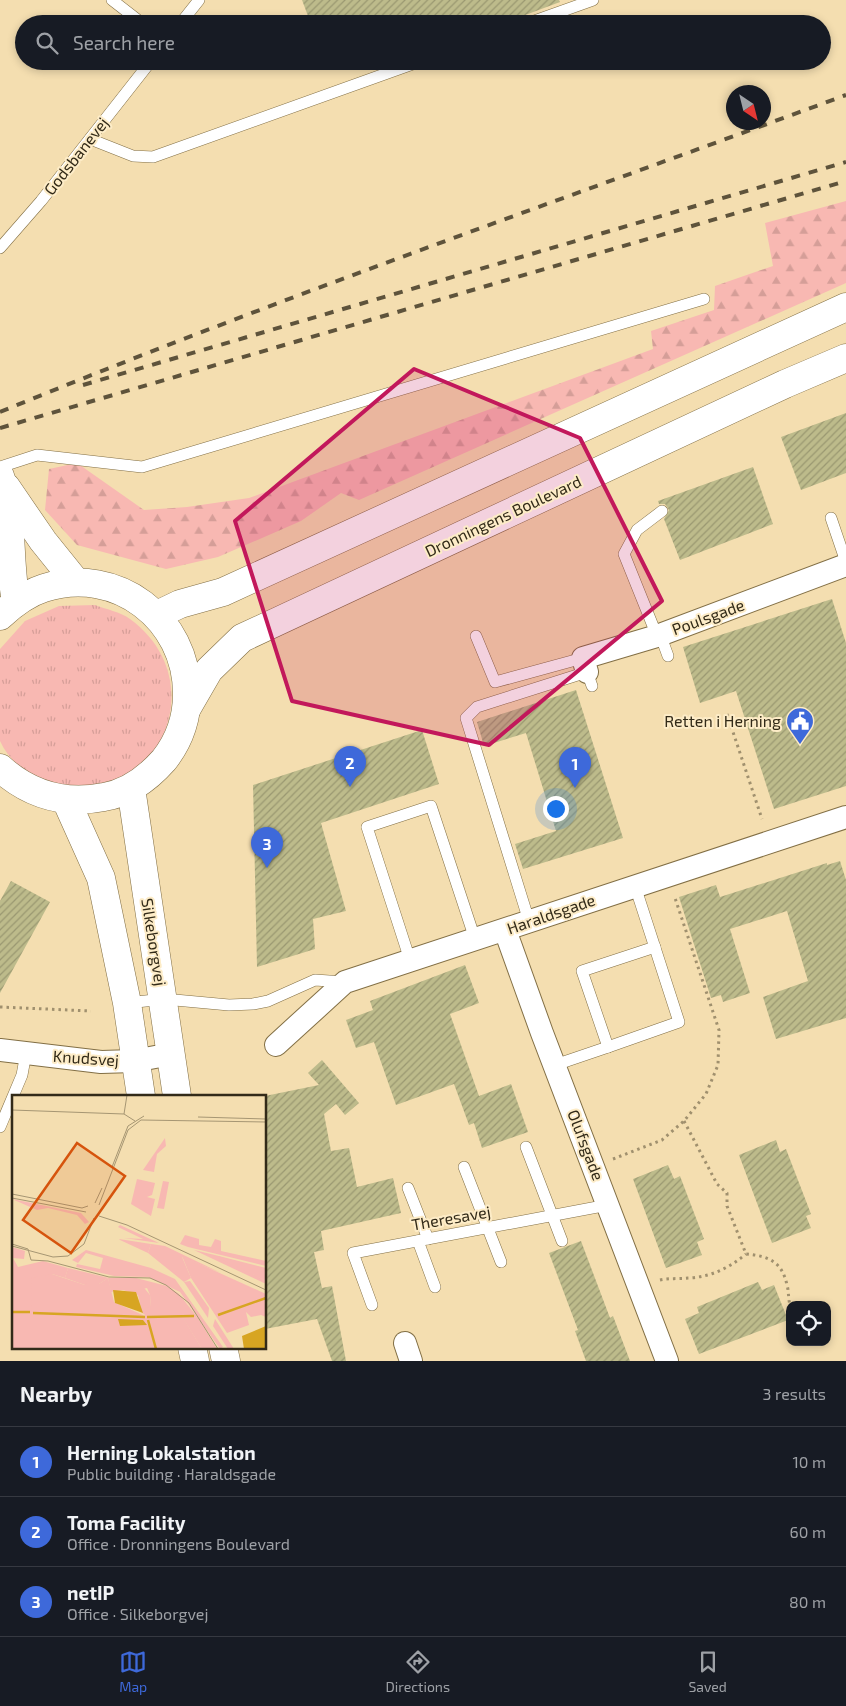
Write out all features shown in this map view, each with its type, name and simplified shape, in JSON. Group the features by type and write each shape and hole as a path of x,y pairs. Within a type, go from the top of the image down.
{"main road":[{"path":"157,615 180,604 223,592 846,307"},
{"name":"Dronningens Boulevard","path":"187,708 209,670 242,638 785,384 846,358"},
{"path":"0,474 43,541 76,582"},
{"path":"0,474 12,546 12,581 8,609"},
{"path":"0,768 29,790 66,800 96,799 131,788 151,773 168,754 183,724 187,708 187,674 176,642 157,615 133,597 105,586 76,582 44,588 8,609"},
{"name":"Silkeborgvej","path":"131,788 141,867 164,999 177,1095"},
{"path":"66,800 101,878 142,1095"},
{"path":"192,1348 195,1361"}],"street":[{"name":"Poulsgade","path":"587,672 658,635 846,564"},
{"name":"Haraldsgade","path":"276,1045 345,982 846,818"},
{"name":"Olufsgade","path":"505,930 667,1361"},
{"name":"Knudsvej","path":"0,1050 101,1062 134,1061 171,1054"}],"lane":[{"path":"112,0 131,15"},
{"path":"187,15 199,0"},
{"path":"551,15 593,0"},
{"name":"Godsbanevej","path":"0,248 144,70"},
{"path":"90,139 133,156 153,157 396,70"},
{"path":"0,474 37,455 142,467 704,299"},
{"path":"662,511 637,530 624,554 668,656"},
{"path":"831,518 846,564"},
{"path":"476,636 495,682 587,672"},
{"path":"529,921 466,718 477,707 587,672"},
{"path":"410,960 367,827 413,812 432,806 475,939"},
{"path":"555,1065 679,1022 635,886"},
{"path":"608,1047 582,971 655,947"},
{"path":"126,1003 164,999 229,1005 252,1004 268,1000 315,980 345,982"},
{"path":"14,1095 22,1075 26,1053"},
{"path":"0,1127 12,1099"},
{"path":"526,1147 562,1241"},
{"path":"464,1167 501,1262"},
{"path":"408,1188 436,1287"},
{"name":"Theresavej","path":"372,1305 354,1253 608,1205"}],"path":[{"path":"727,714 762,820"},
{"path":"0,1007 91,1011"},
{"path":"684,1121 717,1184 727,1193 727,1206 746,1254"},
{"path":"640,1285 664,1279 691,1278 713,1274 731,1266 746,1254 766,1256 777,1264 786,1280 789,1301"}],"highlighted area":[{"path":"414,369 580,438 662,601 489,745 292,701 235,521"}],"green space":[{"path":"846,201 846,283 359,500 341,493 301,521 218,557 166,569 77,545 45,510 49,469 77,463 144,510 187,507 249,498 653,349 651,331 714,310 715,286 773,266 765,223"},
{"path":"95,605 130,619 156,647 170,678 170,710 161,740 142,765 116,782 84,789 48,782 33,775 8,755 0,741 0,649 25,621 59,606"}],"building":[{"path":"302,0 559,0 560,2 525,15 308,15"},
{"path":"846,413 846,473 801,490 781,437"},
{"path":"753,467 773,524 680,560 664,519 669,510 665,504 659,504 658,501"},
{"name":"Retten i Herning","path":"832,599 846,643 846,786 774,809 736,691 700,703 683,647"},
{"path":"576,690 623,838 523,869 515,844 556,831 526,733 484,746 477,722"},
{"path":"422,730 439,784 321,823 346,911 313,919 315,949 257,967 253,785"},
{"path":"840,861 846,880 846,1018 776,1039 763,997 808,981 787,911 730,929 750,993 723,1002 721,995 711,998 679,897 716,885 720,897 827,863 827,865"},
{"path":"11,881 50,902 0,993 0,901"},
{"path":"465,965 479,1003 450,1014 479,1096 511,1084 528,1132 482,1148 474,1123 469,1125 454,1084 396,1105 374,1042 356,1048 346,1020 373,1010 370,1001"},
{"path":"322,1060 359,1103 345,1115 336,1104 324,1114 331,1151 349,1148 357,1187 393,1178 401,1213 321,1231 324,1250 314,1252 322,1288 332,1286 346,1361 332,1361 317,1319 266,1329 266,1096 319,1085 308,1073"},
{"path":"776,1140 780,1152 786,1149 811,1214 806,1216 811,1228 772,1243 739,1155"},
{"path":"668,1165 674,1179 680,1176 704,1239 697,1242 702,1255 666,1268 633,1179"},
{"path":"581,1241 610,1318 613,1316 630,1361 586,1361 575,1331 578,1330 549,1253"},
{"path":"758,1282 762,1290 774,1285 786,1315 786,1321 699,1354 685,1319 699,1313 697,1307"}],"railway":[{"path":"0,412 315,289 846,95"},
{"path":"83,385 846,162"},
{"path":"0,428 846,181"}],"place":[{"name":"Retten i Herning","path":"800,745"},
{"name":"Toma Facility","path":"350,787"},
{"name":"Herning Lokalstation","path":"575,788"},
{"name":"netIP","path":"267,868"}]}
